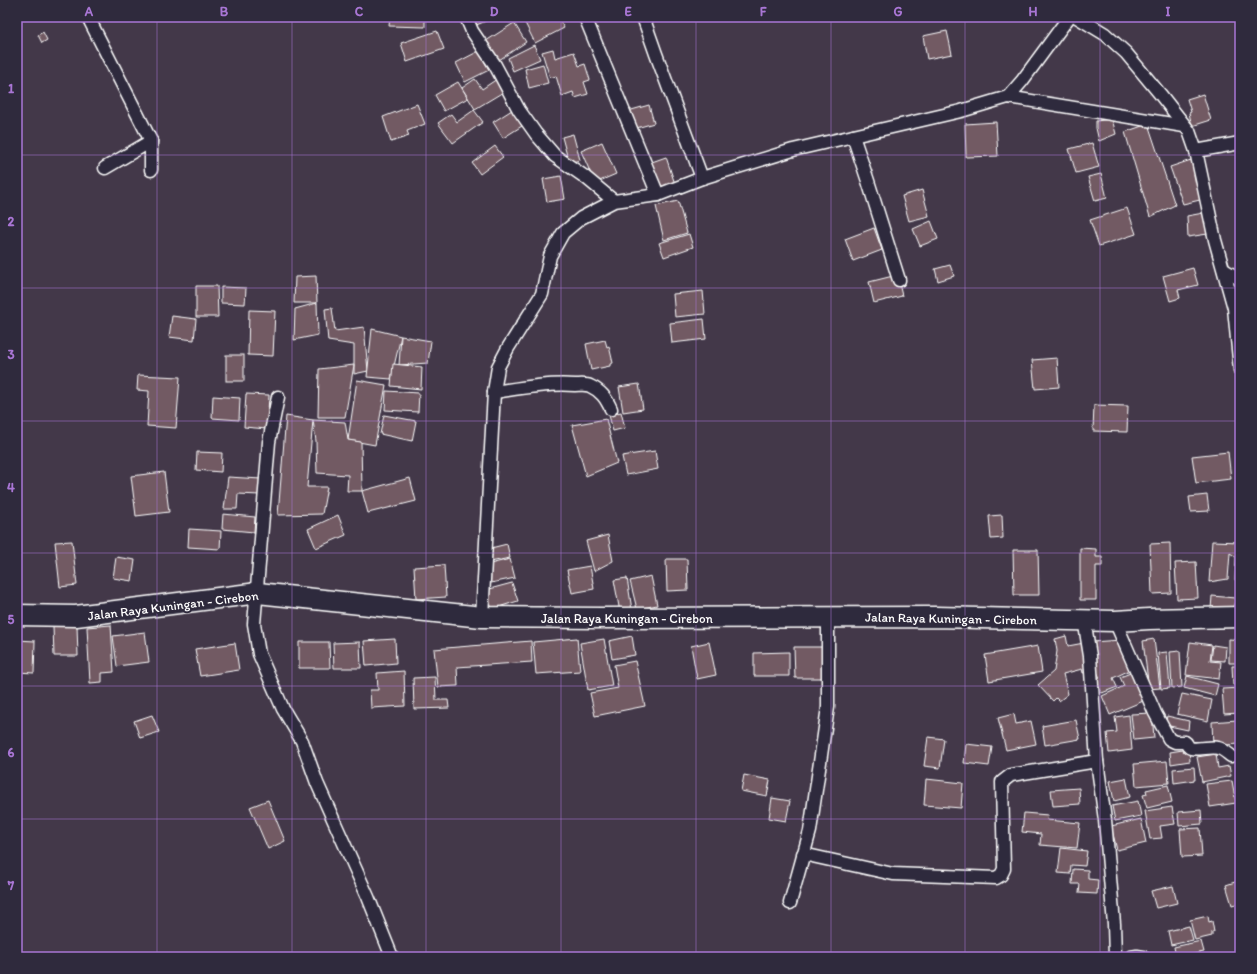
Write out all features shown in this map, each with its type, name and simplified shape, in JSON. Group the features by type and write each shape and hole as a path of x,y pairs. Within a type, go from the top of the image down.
{"highway":[{"name":"Jalan Raya Kuningan - Cirebon","path":"17,615 76,616 258,593 482,617 936,617 1119,620 1240,617"}],"street":[{"path":"88,17 151,141 151,170"},
{"path":"466,17 472,31 495,65 519,110 536,134 555,156 585,177 614,201"},
{"path":"585,17 658,195"},
{"path":"643,17 702,178"},
{"path":"1008,97 1022,81 1069,17"},
{"path":"1077,17 1105,34 1126,53 1189,131 1196,151 1215,240 1234,308 1240,370"},
{"path":"482,617 494,392 498,367 508,348 542,294 550,256 562,233 581,218 614,201 658,195 702,178 793,150 961,111 1008,97 1184,126"},
{"path":"853,136 898,280"},
{"path":"104,168 151,141"},
{"path":"1196,151 1240,143"},
{"path":"1224,270 1240,279"},
{"path":"494,392 564,384 589,385 601,392 611,409"},
{"path":"278,397 269,442 258,593 254,624 259,654 283,709 302,741 317,783 368,897 392,957"},
{"path":"790,903 810,831 828,708 828,617"},
{"path":"1084,619 1090,656 1097,762 1105,820 1116,957"},
{"path":"1119,620 1155,712 1169,740 1175,742 1185,742 1193,749 1211,747 1218,748 1231,756"},
{"path":"803,854 893,874 996,878 1001,875 1004,869 1002,782 1011,776 1097,762"},
{"path":"1131,957 1143,957"}],"building":[{"path":"390,17 425,17 425,27 389,26"},
{"path":"470,17 493,17 493,18 474,26"},
{"path":"537,17 558,17 564,28 535,43 525,23"},
{"path":"514,23 526,42 499,60 486,41"},
{"path":"437,31 444,49 407,62 401,43"},
{"path":"947,31 952,54 927,59 923,36"},
{"path":"43,32 47,40 42,43 38,35"},
{"path":"534,45 540,59 513,71 508,58"},
{"path":"553,49 555,58 574,52 579,66 585,64 590,80 584,82 588,94 575,98 573,92 562,96 556,76 550,78 542,52"},
{"path":"479,51 489,70 465,82 456,63"},
{"path":"543,64 548,83 529,88 525,69"},
{"path":"475,79 482,89 497,79 505,91 475,109 462,88"},
{"path":"458,82 468,98 444,111 435,95"},
{"path":"1203,94 1211,120 1192,126 1189,113 1191,112 1187,99"},
{"path":"417,104 425,124 407,131 409,136 391,142 383,117"},
{"path":"649,105 654,123 633,129 628,111"},
{"path":"474,110 483,122 453,143 438,123 451,114 457,122"},
{"path":"512,110 522,126 503,138 493,122"},
{"path":"1112,119 1116,134 1099,141 1096,121"},
{"path":"996,122 998,156 966,157 965,124"},
{"path":"1148,124 1175,205 1150,217 1125,132"},
{"path":"573,134 580,160 569,163 562,137"},
{"path":"602,142 616,174 595,183 581,151"},
{"path":"1092,143 1099,167 1076,173 1069,149"},
{"path":"495,146 503,157 480,174 472,163"},
{"path":"666,157 675,184 658,189 649,163"},
{"path":"1191,160 1204,199 1183,204 1170,167"},
{"path":"1101,174 1107,198 1095,201 1088,177"},
{"path":"561,176 565,199 547,202 543,179"},
{"path":"922,190 929,216 909,221 902,196"},
{"path":"678,201 687,233 664,240 656,206"},
{"path":"1127,208 1136,234 1099,246 1090,220"},
{"path":"1209,212 1214,233 1188,237 1187,216"},
{"path":"931,221 938,239 920,246 913,229"},
{"path":"874,228 882,250 853,261 845,239"},
{"path":"689,234 693,247 664,257 659,243"},
{"path":"950,265 954,276 938,281 935,269"},
{"path":"1193,268 1198,285 1178,290 1180,298 1170,301 1163,276"},
{"path":"897,275 902,296 874,303 869,282"},
{"path":"316,276 317,303 294,303 295,277"},
{"path":"196,286 217,286 218,317 196,317"},
{"path":"221,287 246,288 245,304 221,303"},
{"path":"703,291 705,314 675,317 673,294"},
{"path":"317,303 318,335 294,340 295,309"},
{"path":"332,308 335,331 364,327 368,371 354,374 354,345 328,341 325,309"},
{"path":"249,310 275,311 273,356 248,355"},
{"path":"172,316 196,319 194,340 169,337"},
{"path":"704,319 706,339 672,343 670,323"},
{"path":"372,329 401,336 391,379 367,377"},
{"path":"401,336 431,341 428,363 399,365"},
{"path":"605,340 607,347 609,346 613,363 610,364 610,366 591,370 586,344"},
{"path":"226,355 244,355 244,381 226,381"},
{"path":"1057,358 1059,387 1035,389 1032,360"},
{"path":"393,364 422,367 421,389 391,386"},
{"path":"354,365 345,417 318,417 319,369"},
{"path":"138,375 180,377 176,428 147,426 149,391 137,390"},
{"path":"357,380 386,385 375,445 348,440"},
{"path":"639,384 643,409 623,412 619,387"},
{"path":"386,391 419,393 418,412 385,410"},
{"path":"246,394 269,395 267,429 244,427"},
{"path":"213,396 240,398 239,420 212,418"},
{"path":"1094,405 1128,406 1127,432 1093,431"},
{"path":"621,412 625,428 613,431 609,415"},
{"path":"384,415 416,421 412,441 380,434"},
{"path":"286,416 313,420 307,487 327,487 322,514 278,515"},
{"path":"606,419 617,463 586,476 572,425"},
{"path":"313,420 345,422 348,440 361,442 362,491 347,491 348,475 317,473 316,441"},
{"path":"655,451 658,469 626,475 622,456"},
{"path":"197,452 222,453 221,472 196,470"},
{"path":"1228,452 1231,479 1196,483 1192,456"},
{"path":"164,472 169,512 136,516 131,476"},
{"path":"228,477 261,479 260,495 238,494 237,509 224,509"},
{"path":"410,478 416,501 368,513 362,491"},
{"path":"1207,495 1209,511 1191,512 1189,497"},
{"path":"223,514 255,517 254,532 222,529"},
{"path":"338,515 346,535 316,548 308,529"},
{"path":"1002,515 1003,538 991,539 989,516"},
{"path":"189,529 221,531 220,549 188,547"},
{"path":"608,535 613,561 594,571 586,541"},
{"path":"72,541 77,585 60,587 55,542"},
{"path":"1212,541 1240,542 1240,580 1235,580 1236,557 1230,553 1228,579 1209,582"},
{"path":"1170,543 1171,593 1152,594 1150,544"},
{"path":"507,544 510,558 490,562 487,549"},
{"path":"1080,548 1096,549 1096,557 1102,557 1102,566 1096,566 1096,600 1080,600"},
{"path":"1013,550 1038,550 1039,595 1014,595"},
{"path":"116,557 135,560 132,581 113,578"},
{"path":"510,559 515,578 491,583 486,565"},
{"path":"666,559 687,559 688,590 667,591"},
{"path":"1196,562 1198,598 1177,599 1175,563"},
{"path":"444,565 446,597 416,599 414,567"},
{"path":"590,566 594,589 572,593 567,570"},
{"path":"651,576 657,605 637,609 630,581"},
{"path":"627,578 632,610 620,612 614,580"},
{"path":"512,583 518,601 492,609 486,590"},
{"path":"1212,596 1235,598 1233,612 1211,609"},
{"path":"111,625 114,672 102,673 102,682 90,683 87,627"},
{"path":"53,626 77,626 78,656 54,656"},
{"path":"145,632 149,662 117,666 113,636"},
{"path":"632,636 635,655 612,659 609,641"},
{"path":"1066,636 1068,646 1084,643 1091,671 1083,673 1082,669 1063,674 1068,694 1059,701 1056,698 1053,701 1038,685 1054,671 1057,651 1055,639"},
{"path":"577,638 580,671 536,674 533,642"},
{"path":"395,639 396,663 366,666 364,641"},
{"path":"604,639 612,686 588,690 580,643"},
{"path":"1154,639 1160,688 1149,689 1143,641"},
{"path":"1229,639 1240,640 1240,663 1229,663"},
{"path":"17,640 35,641 34,673 17,672"},
{"path":"1121,640 1134,668 1113,678 1117,687 1102,693 1096,680 1100,678 1094,665 1092,642"},
{"path":"531,641 532,662 457,667 458,686 438,687 434,649"},
{"path":"299,642 329,642 330,668 299,668"},
{"path":"360,642 361,668 334,668 333,643"},
{"path":"709,642 716,675 697,679 691,646"},
{"path":"1190,642 1212,645 1210,661 1221,662 1219,679 1186,675"},
{"path":"235,643 239,670 200,676 195,649"},
{"path":"1213,645 1226,647 1225,661 1211,660"},
{"path":"1038,646 1042,672 989,681 985,655"},
{"path":"794,647 824,647 825,678 795,678"},
{"path":"1180,651 1182,687 1172,688 1170,652"},
{"path":"789,652 789,676 754,676 754,653"},
{"path":"1167,652 1170,688 1161,689 1158,653"},
{"path":"635,661 645,706 595,716 590,693 618,688 614,665"},
{"path":"1232,666 1240,666 1240,685 1233,685"},
{"path":"404,671 405,706 371,708 370,690 378,690 377,673"},
{"path":"1136,671 1148,699 1110,715 1102,696 1124,686 1120,677"},
{"path":"1187,676 1218,684 1215,696 1184,688"},
{"path":"435,677 436,700 448,700 449,708 414,709 413,678"},
{"path":"1240,688 1240,713 1224,714 1222,689"},
{"path":"1182,694 1212,700 1208,721 1177,714"},
{"path":"1152,713 1154,738 1134,740 1131,714"},
{"path":"1014,714 1016,724 1031,721 1036,744 1006,750 998,718"},
{"path":"152,715 159,732 140,738 134,721"},
{"path":"1129,715 1132,750 1109,753 1107,733 1117,732 1115,717"},
{"path":"1167,716 1189,721 1188,730 1165,725"},
{"path":"1076,720 1080,739 1045,745 1042,726"},
{"path":"1237,720 1239,744 1213,746 1212,722"},
{"path":"928,737 944,739 940,768 924,766"},
{"path":"966,744 992,747 989,766 964,763"},
{"path":"1189,749 1190,761 1171,764 1170,752"},
{"path":"1216,754 1218,768 1229,766 1231,776 1202,782 1197,757"},
{"path":"1167,761 1169,783 1136,786 1134,764"},
{"path":"1194,767 1195,780 1174,783 1173,769"},
{"path":"744,775 770,780 767,796 741,791"},
{"path":"1126,778 1130,797 1114,801 1110,781"},
{"path":"926,779 963,783 961,808 924,805"},
{"path":"1232,781 1236,803 1210,807 1206,784"},
{"path":"1168,785 1172,802 1147,808 1143,795 1147,794 1146,790"},
{"path":"1079,788 1080,804 1053,806 1051,790"},
{"path":"772,798 790,801 786,821 769,818"},
{"path":"268,800 285,841 268,849 250,807"},
{"path":"1138,801 1141,816 1115,821 1112,806"},
{"path":"1172,807 1175,824 1160,826 1162,838 1150,839 1145,811"},
{"path":"1201,810 1202,824 1179,826 1178,812"},
{"path":"1024,813 1048,815 1047,820 1080,823 1077,848 1040,845 1041,834 1022,832"},
{"path":"1141,819 1146,843 1117,850 1111,826"},
{"path":"1200,828 1202,856 1182,857 1180,829"},
{"path":"1061,848 1087,851 1085,866 1071,865 1070,874 1058,873"},
{"path":"1073,869 1088,870 1088,879 1098,880 1097,894 1079,893 1080,884 1072,884"},
{"path":"1238,881 1240,888 1240,903 1232,905 1226,885"},
{"path":"1173,886 1177,903 1156,908 1151,891"},
{"path":"1208,916 1209,922 1212,921 1214,932 1212,932 1212,936 1195,940 1190,920"},
{"path":"1189,926 1193,940 1171,945 1168,931"},
{"path":"1201,941 1204,952 1176,957 1174,947"}]}
